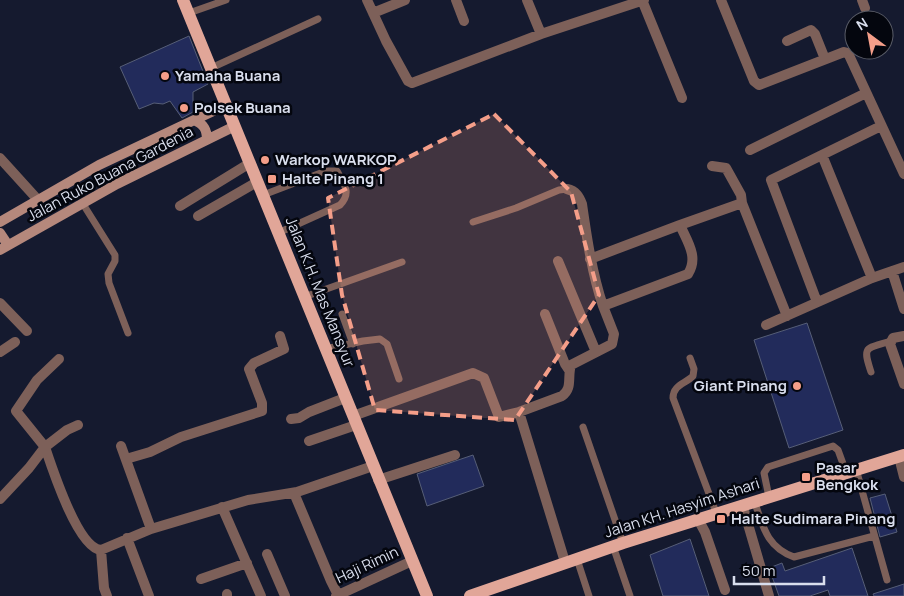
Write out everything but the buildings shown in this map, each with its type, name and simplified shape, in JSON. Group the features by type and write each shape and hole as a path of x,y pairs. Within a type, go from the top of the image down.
{"main road":[{"name":"Jalan K.H. Mas Mansyur","path":"184,0 378,480 427,596"},
{"name":"Jalan KH. Hasyim Ashari","path":"470,596 618,545 901,456"}],"street":[{"path":"366,0 408,81 412,82 541,34 643,0 682,98"},
{"path":"373,13 405,0"},
{"path":"456,0 464,21"},
{"path":"527,0 541,34"},
{"path":"721,0 756,84 762,85 847,52 904,174"},
{"path":"787,41 811,30 815,34 825,59"},
{"path":"750,150 866,93"},
{"name":"Jalan Ruko Buana Gardenia","path":"0,222 99,165 226,105"},
{"path":"194,120 205,128 207,140"},
{"name":"Jalan Ruko Buana Gardenia","path":"4,248 117,184 235,126"},
{"path":"817,302 771,180 882,126"},
{"path":"822,155 872,278"},
{"path":"0,158 38,200"},
{"path":"180,206 250,163"},
{"path":"712,166 726,168 741,195 742,203 787,316"},
{"path":"198,216 257,182"},
{"path":"309,440 473,372 484,378 499,416 519,412 562,396 567,392 569,388 569,370 573,362 612,344 614,334 602,306 590,258 582,204 574,191 567,189"},
{"path":"590,258 742,203"},
{"path":"602,306 688,274 693,267 694,257 680,225"},
{"path":"0,233 4,248"},
{"path":"558,261 596,352"},
{"path":"766,324 872,278 904,267"},
{"path":"892,271 904,309"},
{"path":"0,303 27,331"},
{"path":"545,314 569,370"},
{"path":"126,459 150,452 181,437 262,411 262,403 249,369 254,363 284,349 280,336"},
{"path":"904,336 893,338 891,341 904,384"},
{"path":"0,352 15,342"},
{"path":"59,359 37,380 16,411 45,447 72,518 96,550 151,529 222,507 248,500 294,493 373,466"},
{"path":"291,419 299,418 309,412 345,398"},
{"path":"519,412 571,561"},
{"path":"0,499 29,468 45,447 67,430 78,425"},
{"path":"121,446 151,529"},
{"path":"378,480 455,455"},
{"path":"901,456 904,477"},
{"path":"294,493 337,595"},
{"path":"749,505 769,596"},
{"path":"222,507 262,596"},
{"path":"699,521 706,532 725,590"},
{"path":"127,538 149,596"},
{"path":"100,550 104,588 107,596"},
{"path":"267,554 285,596"},
{"name":"Haji Rimin","path":"337,595 412,561"},
{"path":"201,579 247,563"}],"lane":[{"path":"189,13 226,0"},
{"path":"211,68 318,19"},
{"path":"263,195 326,171 338,171 347,191 346,199 340,205 278,233"},
{"path":"472,222 567,189"},
{"path":"83,204 115,255 116,261 108,274 109,283 128,333"},
{"path":"304,297 402,262"},
{"path":"342,314 352,344"},
{"path":"325,349 380,339 387,344 399,379"},
{"path":"871,372 865,354 866,351 868,348 891,341"},
{"path":"690,358 694,369 693,376 676,387 673,392 673,398 717,515"},
{"path":"583,427 618,545 630,596"},
{"path":"769,497 764,473 768,467 833,446 838,450 851,471 887,580"},
{"path":"749,505 769,539 778,548 794,557 874,536"},
{"path":"571,561 589,596"}],"highlighted area":[{"path":"494,114 571,192 599,295 515,420 375,410 342,295 328,198"}],"place":[{"name":"Yamaha Buana","path":"165,76"},
{"name":"Polsek Buana","path":"184,108"},
{"name":"Warkop WARKOP","path":"265,160"},
{"name":"Halte Pinang 1","path":"272,179"},
{"name":"Giant Pinang","path":"797,386"},
{"name":"Pasar Bengkok","path":"806,477"},
{"name":"Halte Sudimara Pinang","path":"721,519"}]}
